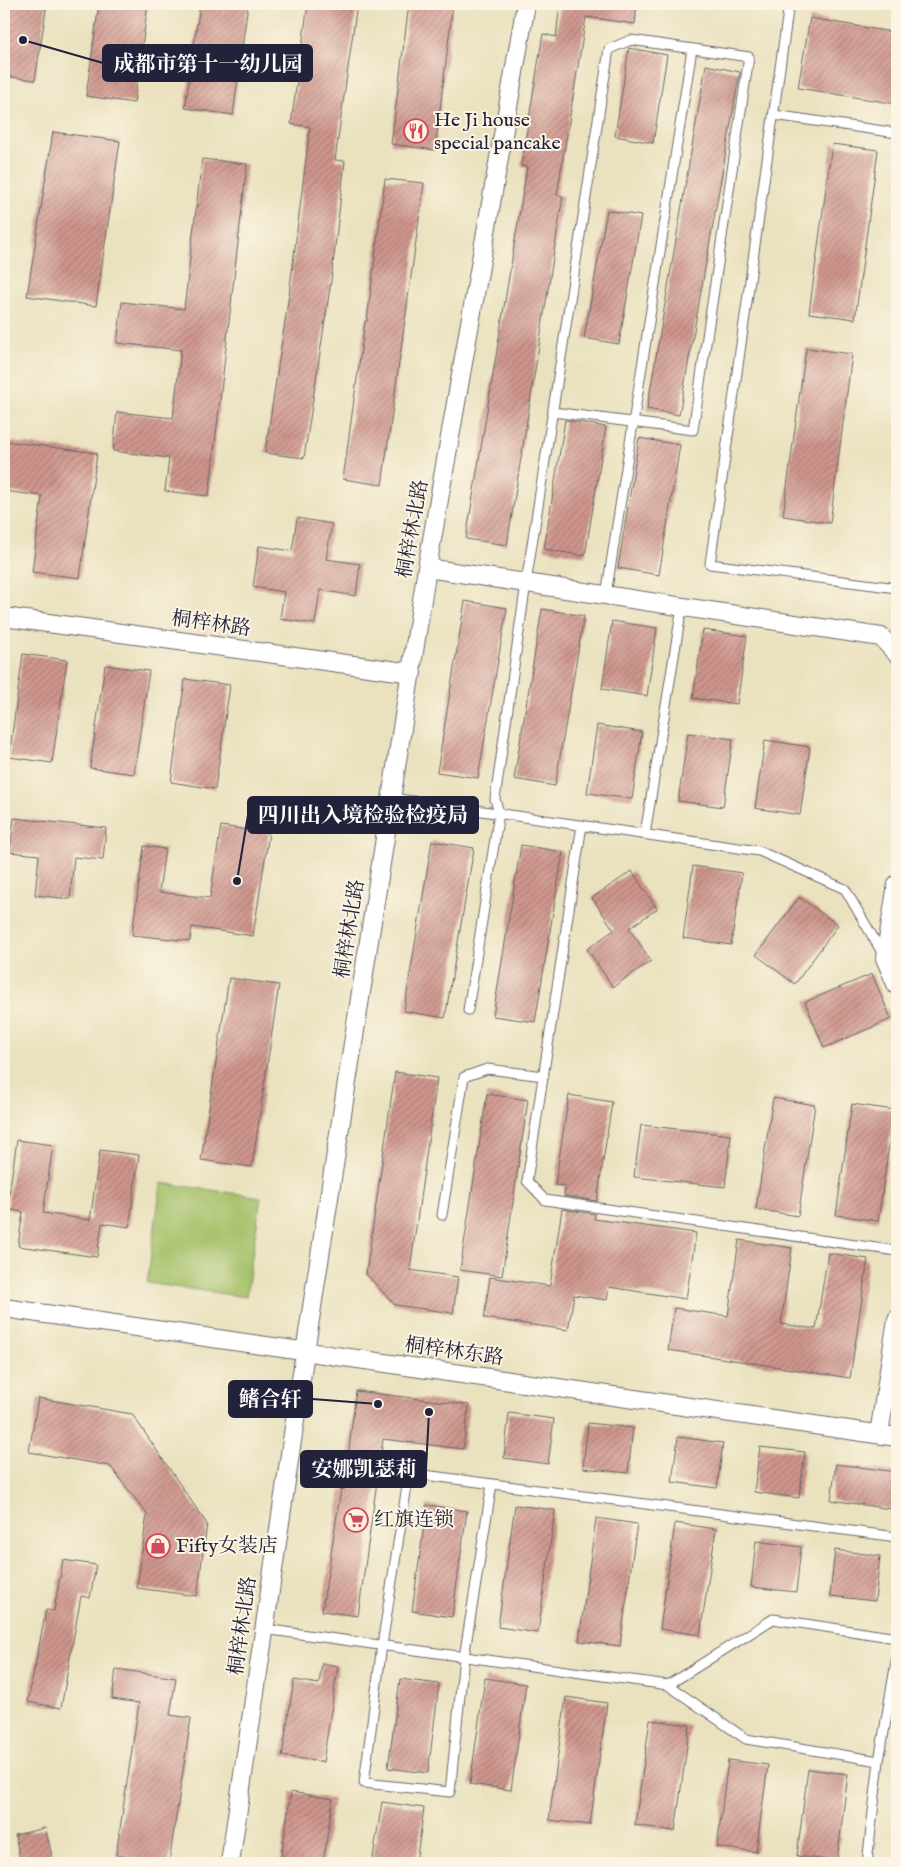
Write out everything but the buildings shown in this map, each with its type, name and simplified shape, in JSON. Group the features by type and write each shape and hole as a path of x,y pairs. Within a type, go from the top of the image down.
{"street":[{"name":"桐梓林北路","path":"230,1863 304,1352 427,568 526,4"},
{"path":"427,568 881,637 897,654"},
{"name":"桐梓林路","path":"4,617 412,673"},
{"path":"897,884 885,958 897,986"},
{"name":"桐梓林东路","path":"4,1308 897,1437"},
{"path":"880,1434 897,1319"}],"lane":[{"path":"790,4 710,564 897,588"},
{"path":"468,1010 499,813 495,799 526,583 609,49 631,40 749,57 693,430 553,412"},
{"path":"606,595 692,49"},
{"path":"774,115 897,133"},
{"path":"645,834 682,607"},
{"path":"392,798 759,851 844,889 885,958"},
{"path":"582,825 527,1181 545,1200 897,1252"},
{"path":"442,1215 464,1078 487,1069 544,1076"},
{"path":"492,1484 464,1657 450,1792 364,1783 382,1645 409,1473 897,1536"},
{"path":"668,1685 773,1619 897,1638"},
{"path":"264,1629 668,1685 746,1739 879,1761"},
{"path":"866,1863 879,1761 897,1656"}],"green space":[{"path":"161,1183 261,1197 246,1297 147,1283"}],"place":[{"name":"成都市第十一幼儿园","path":"23,40"},
{"name":"He Ji house special pancake","path":"416,131"},
{"name":"四川出入境检验检疫局","path":"237,881"},
{"name":"鳍合轩","path":"378,1404"},
{"name":"安娜凯瑟莉","path":"429,1412"},
{"name":"红旗连锁","path":"356,1520"},
{"name":"Fifty女装店","path":"158,1546"}]}
